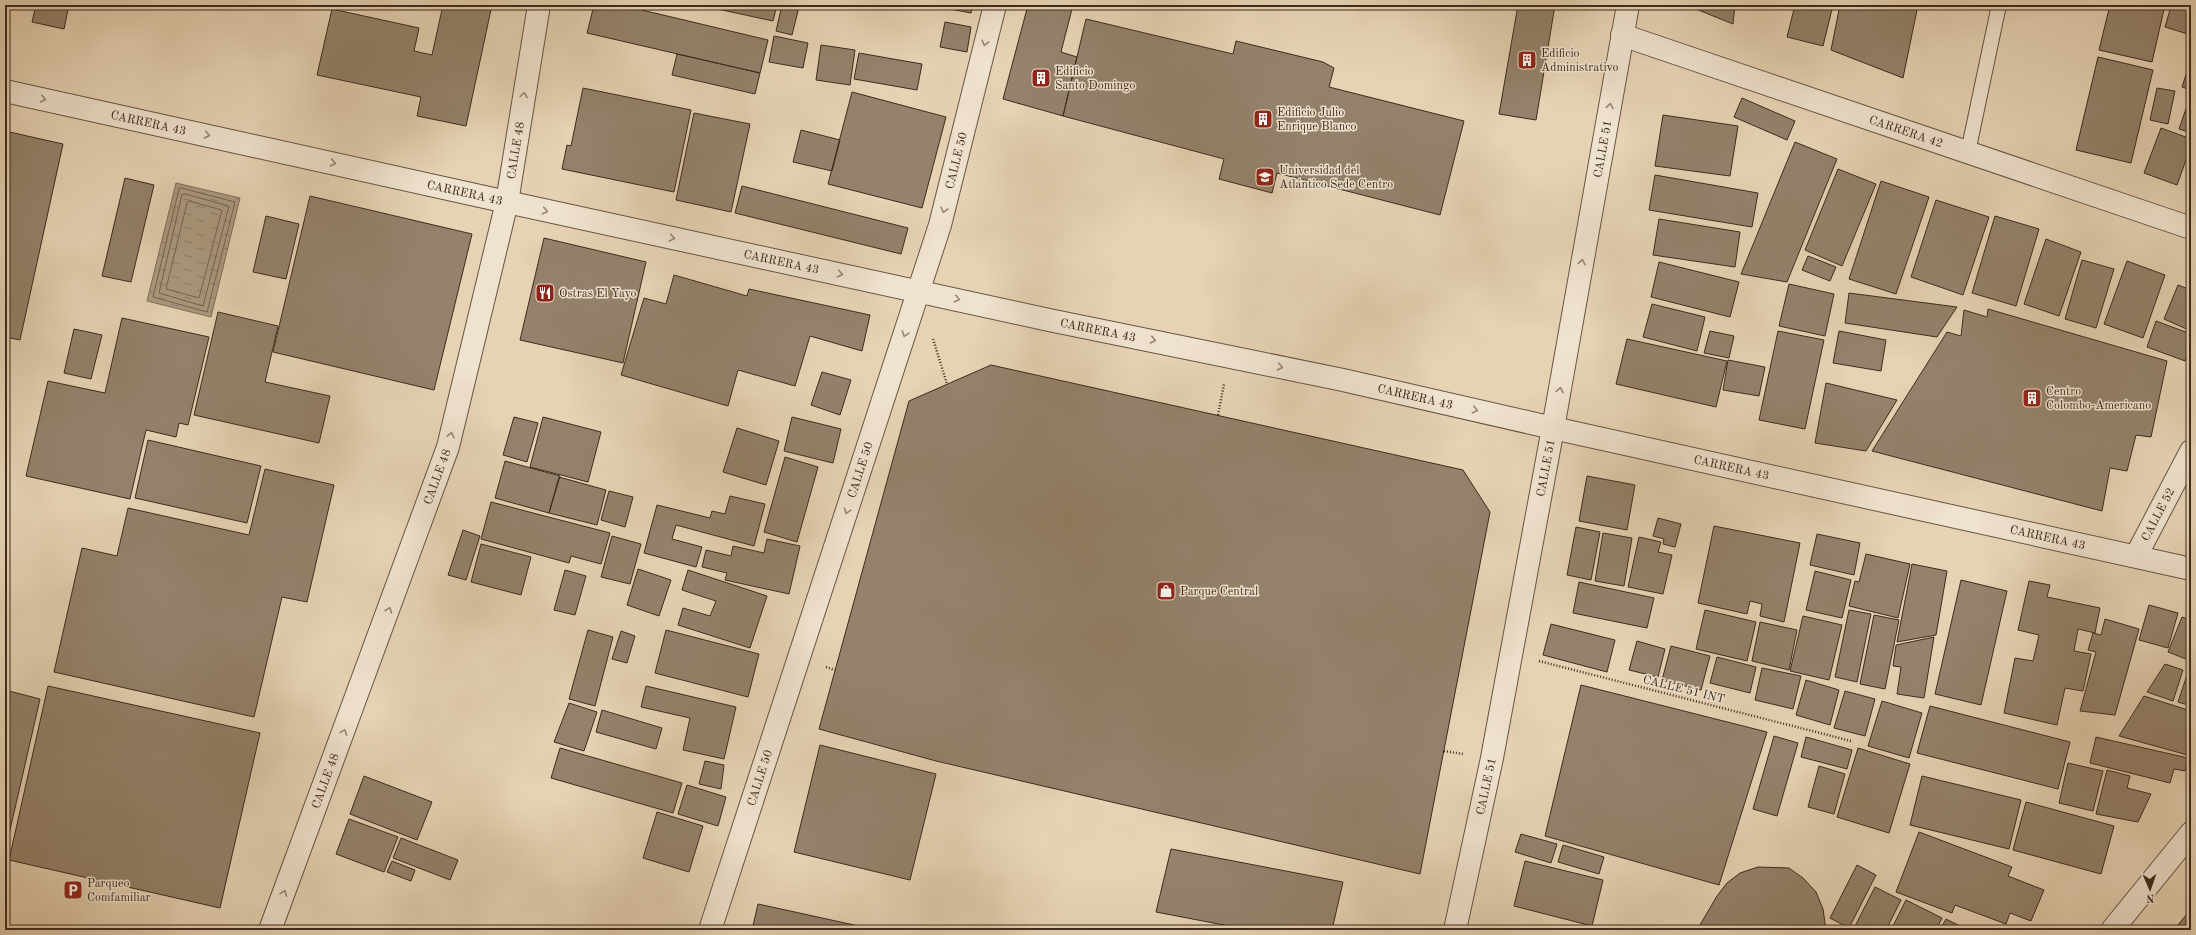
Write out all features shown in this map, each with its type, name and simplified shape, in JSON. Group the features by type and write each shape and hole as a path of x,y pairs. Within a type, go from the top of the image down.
{"street":[{"name":"CALLE 48","path":"270,930 448,447 507,202 539,5"},
{"name":"CALLE 50","path":"710,930 940,225 995,5"},
{"name":"CALLE 51","path":"1456,930 1512,654 1628,5"},
{"name":"CARRERA 42","path":"1622,35 2191,228"},
{"name":"CARRERA 43","path":"5,91 1049,320 1343,380 2191,569"},
{"name":"CALLE 52","path":"2136,556 2191,451"},
{"path":"2112,930 2191,834"}],"lane":[{"path":"1968,152 1999,5"}],"path":[{"name":"CALLE 51 INT","path":"1512,654 1851,741"}],"water":[{"path":"176,183 240,198 211,317 147,301"}],"building":[{"path":"36,5 69,5 64,29 32,22"},
{"path":"443,5 492,5 466,126 417,116 421,97 317,75 332,9 419,28 414,51 432,55"},
{"path":"594,5 621,5 768,40 760,73 587,33"},
{"path":"699,5 777,5 773,21"},
{"path":"782,5 799,7 792,35 776,31"},
{"path":"929,5 973,5 971,13"},
{"name":"Edificio Santo Domingo","path":"1028,5 1073,5 1061,52 1077,57 1063,116 1003,99"},
{"name":"Edificio Administrativo","path":"1518,5 1555,5 1536,120 1499,114"},
{"path":"1686,5 1735,5 1733,24"},
{"path":"1795,5 1833,5 1823,46 1787,37"},
{"path":"1840,5 1918,5 1903,78 1831,50"},
{"path":"2110,5 2165,5 2152,62 2099,50"},
{"path":"2179,5 2191,5 2191,35 2165,27 2171,6 2178,8"},
{"name":"Edificio Julio Enrique Blanco","path":"1086,19 1233,54 1236,41 1323,62 1334,68 1329,87 1464,121 1440,215 1277,173 1272,193 1219,179 1224,159 1063,116"},
{"path":"945,22 971,27 967,52 940,47"},
{"path":"774,36 808,43 803,68 769,62"},
{"path":"821,45 855,50 850,85 816,80"},
{"path":"859,53 922,64 917,90 854,79"},
{"path":"677,54 760,73 755,94 672,75"},
{"path":"2098,57 2153,70 2131,163 2076,150"},
{"path":"2191,59 2191,90 2182,87"},
{"path":"583,88 691,110 674,192 562,169 567,145 571,146"},
{"path":"2157,88 2175,91 2168,124 2150,120"},
{"path":"852,92 946,117 922,208 828,184"},
{"path":"2191,97 2191,133 2179,129"},
{"path":"1742,98 1795,121 1787,140 1734,117"},
{"path":"694,113 750,124 731,212 676,200"},
{"path":"1663,115 1738,126 1730,176 1655,166"},
{"path":"2161,128 2191,139 2191,146 2177,185 2144,173"},
{"path":"801,130 840,140 832,171 793,162"},
{"path":"5,131 63,144 20,340 5,337"},
{"path":"1795,142 1837,159 1787,282 1741,274"},
{"path":"1838,169 1876,184 1842,266 1805,250"},
{"path":"1655,175 1758,193 1752,227 1649,210"},
{"path":"125,178 154,185 131,282 102,276"},
{"path":"1881,181 1929,197 1896,294 1849,279"},
{"path":"742,186 908,228 901,254 735,213"},
{"path":"310,196 472,234 434,390 273,352"},
{"path":"1936,200 1989,217 1963,295 1911,277"},
{"path":"266,216 299,224 286,279 253,272"},
{"path":"1995,216 2039,229 2016,306 1972,293"},
{"path":"1659,219 1740,232 1735,267 1653,255"},
{"path":"544,238 646,262 623,363 520,340"},
{"path":"2046,239 2081,252 2059,316 2024,304"},
{"path":"1808,256 1836,267 1830,281 1802,270"},
{"path":"2082,260 2114,269 2096,328 2065,319"},
{"path":"2127,261 2165,275 2143,338 2104,324"},
{"path":"1659,262 1739,282 1730,317 1651,297"},
{"path":"674,275 747,296 749,289 870,315 862,351 810,336 795,386 738,370 728,406 621,375 644,298 666,304"},
{"path":"1789,284 1834,294 1825,336 1779,326"},
{"path":"2178,285 2191,290 2191,331 2164,319"},
{"path":"1849,293 1957,307 1937,337 1845,323"},
{"path":"1652,304 1705,317 1697,351 1643,337"},
{"name":"Centro Colombo-Americano","path":"1988,309 2167,361 2151,437 2136,435 2127,471 2110,468 2102,511 1872,451 1947,332 1961,336 1964,310 1987,317"},
{"path":"218,312 278,326 265,382 330,396 319,443 194,415"},
{"path":"122,318 209,337 188,425 179,423 176,437 146,430 130,499 26,476 48,381 105,393"},
{"path":"2156,321 2191,334 2191,345 2185,361 2147,347"},
{"path":"74,329 102,335 91,379 64,373"},
{"path":"1710,331 1734,336 1729,358 1704,353"},
{"path":"1778,331 1824,340 1805,429 1759,420"},
{"path":"1839,331 1886,340 1881,371 1833,363"},
{"path":"1627,339 1727,361 1716,407 1616,384"},
{"path":"1728,360 1765,367 1759,396 1723,390"},
{"name":"Parque Central","path":"991,365 1463,470 1490,512 1420,874 936,761 819,729 909,401"},
{"path":"822,372 851,380 840,415 811,405"},
{"path":"1826,383 1897,400 1866,451 1815,443"},
{"path":"514,417 538,423 527,462 503,455"},
{"path":"543,417 601,432 588,482 530,467"},
{"path":"792,417 841,429 833,463 784,451"},
{"path":"737,428 779,441 766,485 723,472"},
{"path":"148,440 261,466 247,523 135,498"},
{"path":"785,457 818,467 797,542 764,532"},
{"path":"505,461 560,476 549,513 495,498"},
{"path":"265,469 334,485 307,602 282,597 254,717 54,672 82,548 117,556 128,508 249,535"},
{"path":"1587,476 1635,485 1627,530 1579,521"},
{"path":"559,477 606,490 597,525 549,513"},
{"path":"609,491 633,497 625,527 601,520"},
{"path":"730,496 765,504 754,546 676,525 672,539 702,547 696,567 644,553 657,505 710,518 712,511 725,514"},
{"path":"491,502 610,533 601,564 571,556 569,563 481,539"},
{"path":"1658,518 1681,524 1675,547 1663,544 1664,539 1653,536"},
{"path":"1714,526 1800,543 1784,622 1760,616 1762,604 1750,601 1747,614 1698,603"},
{"path":"1576,527 1600,532 1591,580 1567,575"},
{"path":"463,530 480,536 466,580 448,575"},
{"path":"1603,533 1632,538 1624,586 1595,581"},
{"path":"1817,534 1860,543 1854,575 1810,565"},
{"path":"612,536 641,544 630,584 601,577"},
{"path":"1639,537 1661,542 1658,552 1672,555 1663,594 1628,587"},
{"path":"767,539 800,546 789,594 725,580 727,573 702,567 706,550 731,556 733,546 764,553"},
{"path":"481,544 531,557 521,595 471,582"},
{"path":"1866,554 1910,564 1898,618 1849,606 1855,581 1859,582"},
{"path":"1912,564 1947,571 1936,635 1897,642"},
{"path":"638,569 671,580 659,616 627,605"},
{"path":"565,570 586,576 575,615 554,610"},
{"path":"688,570 767,596 750,648 678,625 683,608 710,616 716,601 682,590"},
{"path":"1815,571 1851,580 1842,618 1806,610"},
{"path":"1961,580 2007,591 1981,705 1935,694"},
{"path":"2029,581 2050,585 2047,597 2100,608 2095,633 2078,629 2074,651 2091,654 2083,691 2065,688 2057,725 2004,713 2015,658 2033,661 2039,635 2018,630"},
{"path":"1579,582 1654,598 1647,628 1573,613"},
{"path":"2149,605 2178,613 2168,648 2139,640"},
{"path":"1705,610 1756,622 1747,661 1696,649"},
{"path":"1849,610 1871,614 1857,682 1835,677"},
{"path":"1874,615 1899,620 1885,689 1860,684"},
{"path":"1803,616 1842,625 1829,680 1790,671"},
{"path":"2182,617 2191,620 2191,661 2168,652"},
{"path":"2105,619 2139,629 2115,715 2080,711 2096,652 2088,650 2093,633 2101,635"},
{"path":"1760,622 1797,630 1789,670 1752,661"},
{"path":"1551,624 1615,640 1607,672 1543,655"},
{"path":"588,630 613,637 595,706 569,699"},
{"path":"666,630 759,654 748,697 655,673"},
{"path":"621,631 635,636 627,663 612,659"},
{"path":"1934,637 1924,698 1897,694 1901,667 1893,666 1896,645"},
{"path":"1637,641 1665,649 1658,677 1629,670"},
{"path":"1671,646 1710,656 1701,690 1662,680"},
{"path":"1717,657 1756,667 1750,693 1710,683"},
{"path":"2165,664 2183,670 2173,701 2147,692"},
{"path":"1762,668 1801,676 1793,709 1755,700"},
{"path":"2189,669 2191,670 2191,706 2178,702"},
{"path":"1806,680 1839,690 1830,725 1796,715"},
{"path":"1581,685 1767,732 1719,885 1545,836"},
{"path":"48,686 260,733 220,908 9,860"},
{"path":"646,686 736,707 724,759 683,750 690,718 641,707"},
{"path":"5,690 40,699 5,852"},
{"path":"1845,691 1875,699 1865,736 1834,728"},
{"path":"2144,696 2191,711 2191,756 2119,736"},
{"path":"1882,701 1922,713 1909,758 1868,746"},
{"path":"569,703 597,712 584,751 554,742"},
{"path":"1930,706 2070,742 2058,789 1917,753"},
{"path":"602,710 662,728 656,749 596,732"},
{"path":"1774,736 1798,743 1777,816 1753,809"},
{"path":"1806,737 1852,750 1847,769 1801,757"},
{"path":"2096,737 2188,758 2185,771 2174,769 2170,783 2090,763"},
{"path":"820,745 936,774 910,880 794,852"},
{"path":"560,748 682,783 673,813 551,778"},
{"path":"1858,748 1910,764 1889,833 1837,817"},
{"path":"705,761 724,765 721,789 699,784"},
{"path":"2068,763 2103,771 2093,811 2059,803"},
{"path":"1819,766 1845,774 1834,814 1808,807"},
{"path":"2107,770 2130,776 2127,788 2151,794 2138,822 2096,814"},
{"path":"364,776 432,802 417,840 350,814"},
{"path":"1922,776 2021,800 2009,849 1910,825"},
{"path":"687,785 726,797 718,826 678,814"},
{"path":"2026,802 2114,826 2101,874 2013,850"},
{"path":"657,812 703,826 689,872 643,858"},
{"path":"349,819 398,837 384,872 336,854"},
{"path":"1919,832 2012,867 2008,876 2044,890 2031,921 2010,913 2006,924 1955,905 1952,913 1896,892"},
{"path":"1521,834 1557,844 1551,863 1515,852"},
{"path":"401,838 458,860 450,880 393,858"},
{"path":"1563,845 1604,857 1599,874 1558,862"},
{"path":"1171,849 1343,882 1332,930 1250,930 1156,912"},
{"path":"392,861 415,870 411,881 387,872"},
{"path":"1525,861 1603,880 1592,926 1514,906"},
{"path":"1857,865 1876,875 1849,928 1830,918"},
{"path":"1758,867 1789,868 1803,878 1816,892 1823,909 1826,930 1697,930 1717,896 1727,883 1740,873"},
{"path":"1875,887 1901,900 1886,930 1853,930"},
{"path":"1906,900 1942,918 1936,930 1891,930"},
{"path":"758,904 877,930 752,930"},
{"path":"2191,909 2191,930 2178,925"},
{"path":"1946,919 1968,930 1940,930"},
{"path":"1508,927 1525,930 1508,930"}],"place":[{"name":"Edificio Administrativo","path":"1527,60"},
{"name":"Edificio Santo Domingo","path":"1041,78"},
{"name":"Edificio Julio Enrique Blanco","path":"1263,119"},
{"name":"Universidad del Atlántico Sede Centro","path":"1265,177"},
{"name":"Ostras El Yayo","path":"545,293"},
{"name":"Centro Colombo-Americano","path":"2032,398"},
{"name":"Parque Central","path":"1166,591"},
{"name":"Parqueo Comfamiliar","path":"73,890"}]}
